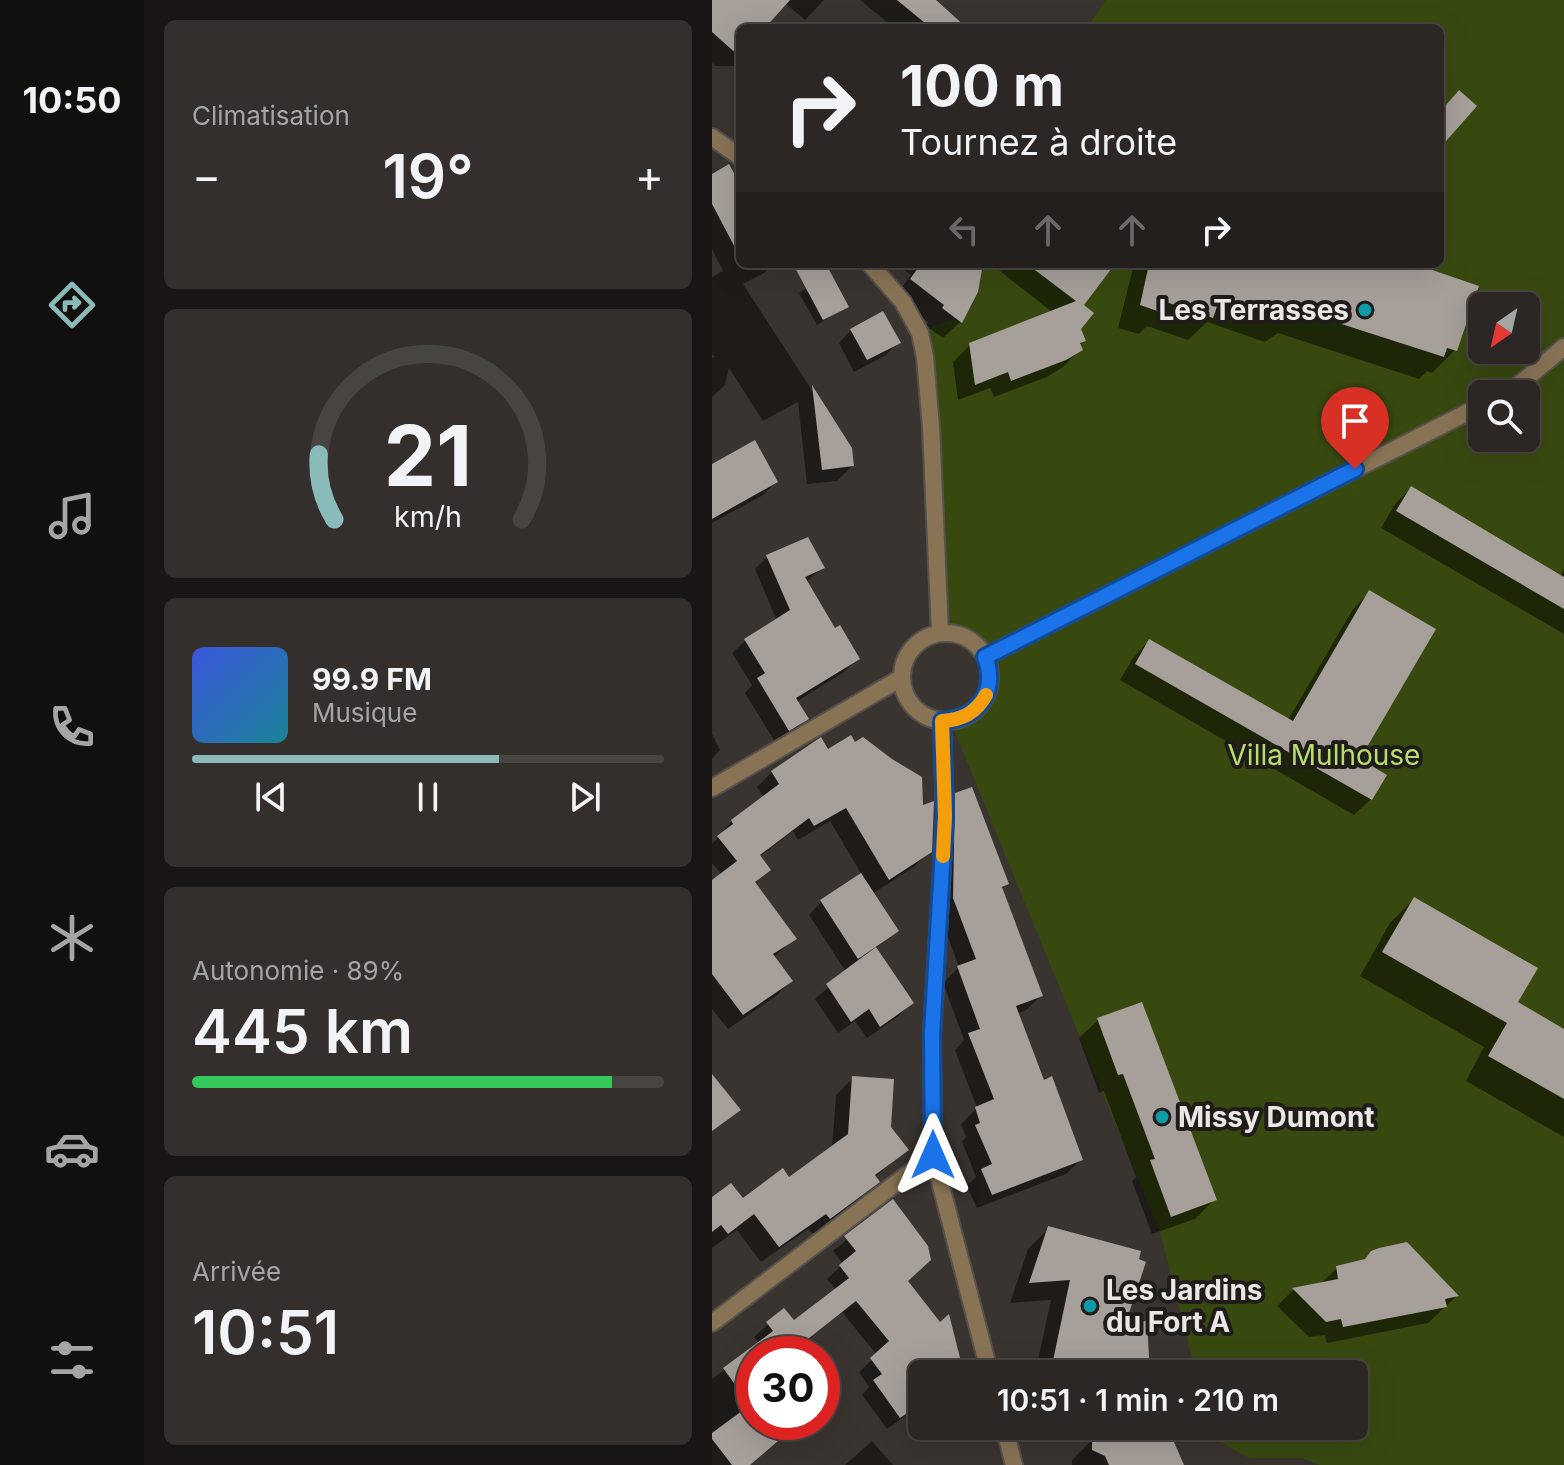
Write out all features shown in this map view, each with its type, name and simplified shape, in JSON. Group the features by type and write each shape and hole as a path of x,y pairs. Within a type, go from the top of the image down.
{"street":[{"path":"712,137 736,154"},
{"path":"873,268 903,302 920,333 925,357 940,633"},
{"path":"1524,380 1564,347"},
{"path":"985,657 1468,412"},
{"path":"940,633 966,637 977,645 985,657 990,684 982,703 965,716 942,721 929,718 910,702 901,678 903,665 917,643 928,636 940,633"},
{"path":"712,788 901,678"},
{"path":"942,721 945,816 933,1006 933,1155 986,1360"},
{"path":"712,1323 933,1155"},
{"path":"1008,1440 1014,1465"}],"green space":[{"name":"Villa Mulhouse","path":"1106,0 1564,0 1564,1465 1319,1465 1302,1458 1249,1458 1220,1440 1368,1440 1368,1360 1192,1360 1161,1235 950,720 968,714 981,703 988,689 990,674 976,646 961,637 940,633 920,333 963,315 977,296 982,268 1444,268 1444,24 1090,24"}],"building":[{"path":"712,0 790,0 769,24 736,24 736,53 712,32"},
{"path":"897,0 936,0 963,24 926,24"},
{"path":"1459,90 1477,106 1444,143 1444,107"},
{"path":"729,164 736,177 736,249 712,204 712,174"},
{"path":"795,268 828,268 849,307 823,320"},
{"path":"918,268 982,268 978,292 962,323 910,279"},
{"path":"1032,268 1112,268 1084,305 1094,313 1081,329 1086,341 1080,343 1083,350 1066,360 1011,381 1008,372 975,385 969,343 1076,301"},
{"name":"Les Terrasses","path":"1148,268 1427,268 1479,286 1477,292 1468,292 1468,318 1457,351 1447,348 1444,357 1301,311 1299,315 1293,312 1290,320 1221,296 1213,318 1166,302 1163,313 1140,305"},
{"path":"883,311 901,343 867,360 850,329"},
{"path":"812,385 852,448 854,466 822,470"},
{"path":"755,440 778,482 712,519 712,464"},
{"path":"1411,486 1564,577 1564,609 1396,511"},
{"path":"808,537 825,568 805,577 835,628 840,625 860,659 796,698 809,719 789,731 757,678 765,673 744,639 790,610 766,555"},
{"path":"1369,590 1436,629 1360,759 1387,775 1372,800 1135,664 1149,639 1293,721"},
{"path":"851,735 855,742 863,737 922,777 923,805 934,801 932,852 889,880 846,808 814,826 809,818 760,855 771,870 755,882 797,939 773,954 793,981 743,1015 712,974 712,880 737,861 717,836 733,824 731,820 779,784 771,771 821,737 828,749"},
{"path":"972,787 1009,884 1002,887 1043,996 1016,1006 1044,1080 1052,1076 1083,1160 992,1195 981,1169 992,1164 975,1125 980,1123 975,1107 994,1099 968,1033 980,1029 957,966 976,959 953,898 955,793"},
{"path":"861,873 899,931 858,959 820,900"},
{"path":"1414,897 1538,968 1518,1002 1564,1029 1564,1099 1488,1056 1507,1023 1382,952"},
{"path":"876,947 914,1003 880,1027 869,1009 851,1022 826,984"},
{"name":"Missy Dumont","path":"1142,1002 1217,1200 1171,1217 1150,1160 1155,1159 1123,1074 1118,1075 1097,1018"},
{"path":"712,1074 741,1110 712,1131"},
{"path":"852,1076 894,1079 891,1127 909,1150 875,1175 880,1182 830,1219 826,1214 779,1247 754,1214 728,1234 721,1225 712,1232 712,1197 731,1183 743,1198 783,1168 789,1177 848,1134"},
{"path":"893,1199 928,1246 931,1260 908,1281 940,1322 949,1314 960,1360 908,1360 908,1413 900,1418 873,1380 882,1374 870,1358 889,1341 856,1301 812,1336 766,1336 773,1331 766,1322 784,1308 794,1320 849,1278 839,1265 856,1251 844,1236"},
{"path":"1048,1226 1141,1251 1139,1259 1146,1262 1126,1322 1147,1321 1149,1360 1053,1360 1070,1280 1029,1283"},
{"path":"1407,1242 1459,1296 1445,1299 1447,1307 1343,1327 1341,1319 1326,1322 1292,1288 1338,1279 1336,1266 1365,1259 1371,1251 1379,1248"},
{"path":"736,1358 736,1386 723,1368"},
{"path":"736,1415 736,1440 779,1440 750,1465 732,1465 712,1439 712,1433"},
{"path":"1092,1440 1173,1440 1184,1465 1109,1465 1105,1456 1092,1450"}],"slow traffic":[{"path":"943,856 942,721 958,719 974,711 986,695"}],"place":[{"name":"Les Terrasses","path":"1365,310"},
{"name":"Missy Dumont","path":"1162,1117"},
{"name":"Les Jardins du Fort A","path":"1090,1306"}],"route":[{"path":"933,1155 932,1034 945,816 942,721 965,716 982,703 990,684 985,657 1355,469"}]}
